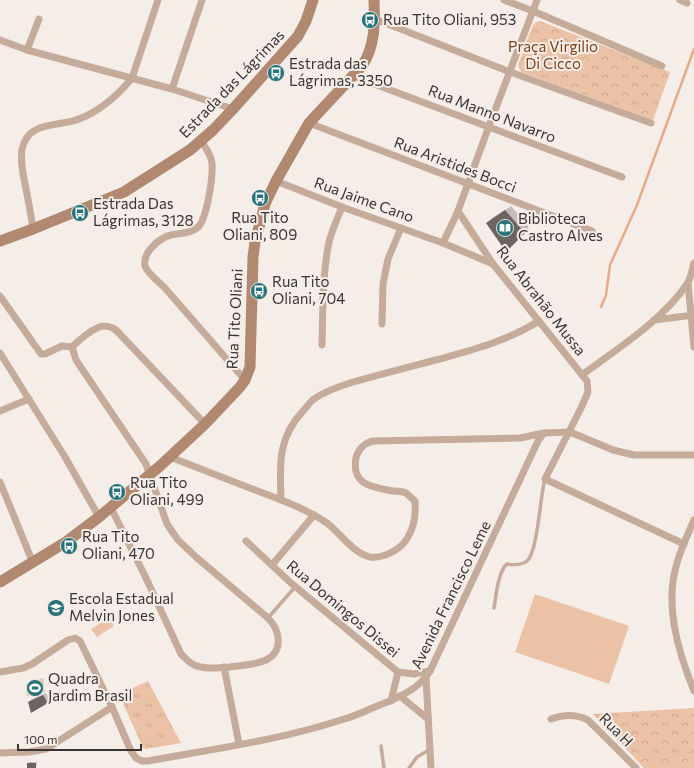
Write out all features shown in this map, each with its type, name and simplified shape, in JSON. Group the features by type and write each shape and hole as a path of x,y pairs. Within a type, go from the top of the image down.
{"street":[{"path":"33,230 21,164 24,142 36,130 47,125 78,120 91,114 113,98 132,78 157,0"},
{"path":"172,89 202,0"},
{"name":"Estrada das Lágrimas","path":"0,242 33,230 124,192 190,150 233,109 298,36 306,21 313,0"},
{"name":"Rua Tito Oliani","path":"0,582 66,542 111,508 151,474 205,424 245,380 250,367 253,257 255,242 265,204 276,180 310,122 353,76 368,57 372,46 375,19 374,0"},
{"path":"504,0 662,66"},
{"path":"443,243 458,212 537,0"},
{"path":"27,50 39,19"},
{"path":"375,19 510,72 650,123"},
{"path":"0,40 27,50 172,89 233,109"},
{"name":"Rua Manno Navarro","path":"353,76 622,177"},
{"name":"Rua Aristides Bocci","path":"310,122 592,231"},
{"path":"201,141 211,158 212,164 203,219 198,228 160,240 151,248 146,256 145,265 151,274 245,380"},
{"name":"Rua Jaime Cano","path":"276,180 342,207 443,243 493,264"},
{"path":"322,345 326,258 334,224 342,207"},
{"name":"Rua Abrahão Mussa","path":"458,212 493,264 582,375"},
{"path":"382,324 383,284 388,259 401,228"},
{"path":"684,544 545,479 587,396 587,381 582,375 654,320 670,305 688,283 694,263"},
{"path":"688,283 693,315 694,347"},
{"path":"0,296 41,354 45,354 62,346 72,347 98,327 104,326 116,330 205,424"},
{"path":"654,320 693,315"},
{"path":"281,500 283,446 288,431 295,419 314,399 335,388 353,382 458,354 499,341 522,332 539,321"},
{"path":"72,347 76,360 146,464 151,474 167,524 178,540 268,618 276,628 278,637 277,646 272,656 258,663 202,668 194,665 181,654 146,578 111,508"},
{"path":"0,353 99,517"},
{"path":"0,411 29,399"},
{"path":"170,456 281,500 314,516 339,533 361,554 370,557 380,557 401,546 408,537 416,511 415,501 405,493 375,487 364,483 358,478 355,463 357,454 366,443 381,440 520,438 544,433 570,432 613,450 634,455 694,455"},
{"name":"Avenida Francisco Leme","path":"112,707 131,751 136,758 148,761 303,730 345,719 400,696 428,674 538,442 544,433"},
{"path":"0,482 33,563"},
{"name":"Rua Domingos Dissei","path":"272,565 314,516"},
{"path":"694,520 676,563 671,598 674,628 687,673 694,691"},
{"name":"Rua Domingos Dissei","path":"246,541 295,587 398,672 428,674"},
{"path":"0,672 14,670 32,664 68,640 75,638 81,642 112,707 46,749 29,752 0,753"},
{"path":"224,667 239,744"},
{"name":"Rua Domingos Dissei","path":"391,701 398,672"},
{"path":"428,674 428,719 431,768"},
{"path":"400,696 428,719"},
{"name":"Rua H","path":"551,719 565,715 582,717 588,720 636,768"}],"lane":[{"path":"494,608 500,575 506,564 514,565 527,561 533,550 545,479"},
{"path":"268,618 295,587"},
{"path":"381,746 384,768"},
{"path":"409,768 417,757 429,750"}],"green space":[{"name":"Praça Virgilio Di Cicco","path":"540,21 670,72 653,120 521,72 518,65 533,25"},
{"path":"535,594 629,626 609,684 515,652"},
{"path":"109,618 114,626 97,637 91,629"},
{"name":"Quadra Jardim Brasil","path":"43,678 45,692 27,696 26,684"},
{"path":"148,681 181,743 146,749 143,748 119,694"},
{"path":"694,708 694,768 644,768 593,714"}],"building":[{"name":"Biblioteca Castro Alves","path":"505,210 525,233 506,252 486,223"},
{"path":"43,695 48,703 31,713 28,702"},
{"path":"27,763 36,763 36,768 27,768"}],"waterway":[{"path":"601,307 606,295 610,265 637,205 694,49"}],"place":[{"name":"Rua Tito Oliani, 953","path":"370,20"},
{"name":"Estrada das Lágrimas, 3350","path":"276,73"},
{"name":"Rua Tito Oliani, 809","path":"260,198"},
{"name":"Estrada Das Lágrimas, 3128","path":"80,213"},
{"name":"Biblioteca Castro Alves","path":"505,228"},
{"name":"Rua Tito Oliani, 704","path":"259,291"},
{"name":"Rua Tito Oliani, 499","path":"117,492"},
{"name":"Rua Tito Oliani, 470","path":"69,546"},
{"name":"Escola Estadual Melvin Jones","path":"56,608"},
{"name":"Quadra Jardim Brasil","path":"35,688"}]}
